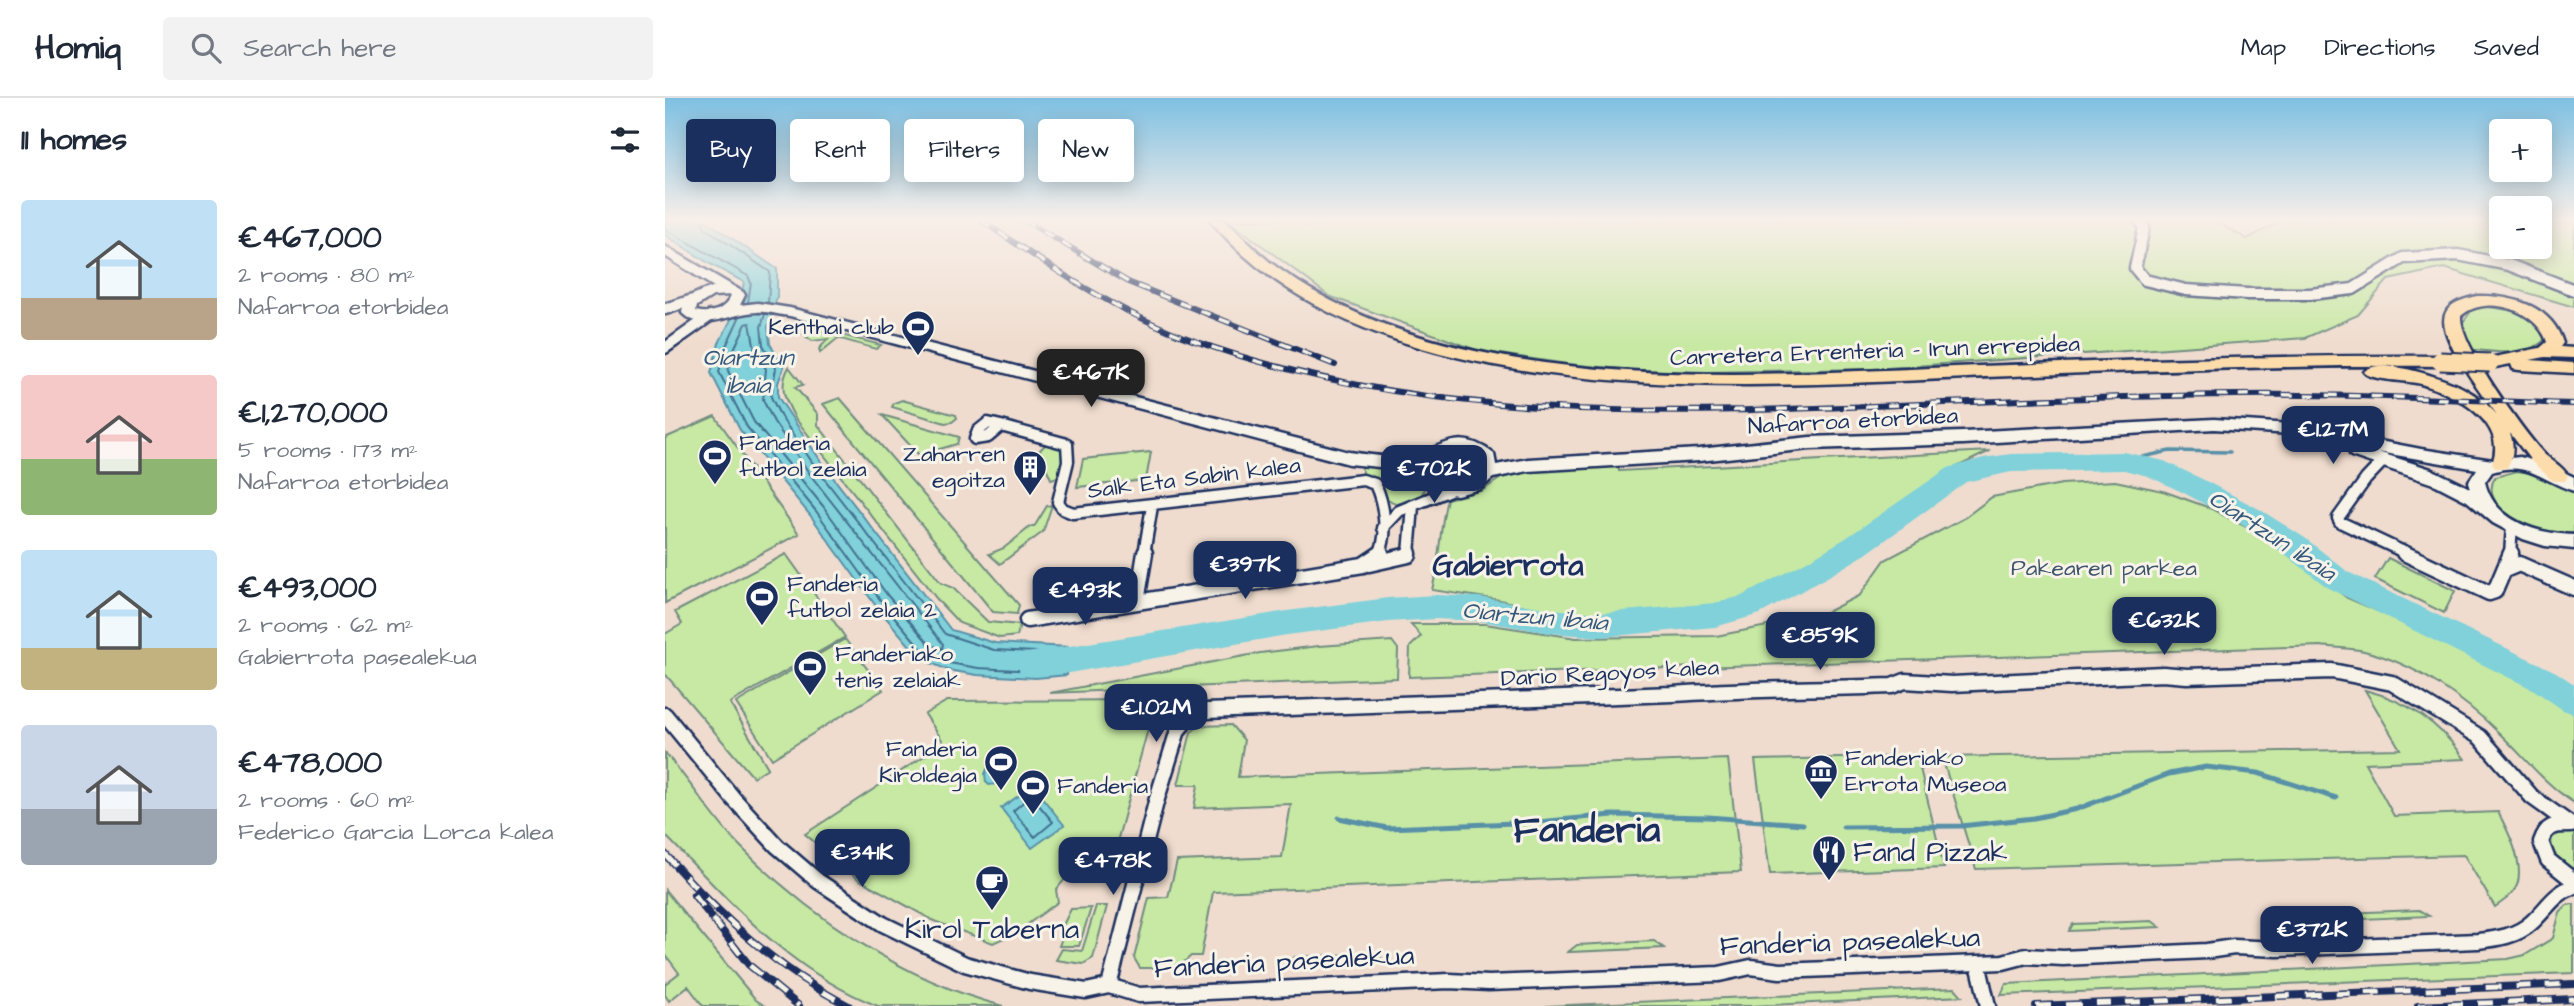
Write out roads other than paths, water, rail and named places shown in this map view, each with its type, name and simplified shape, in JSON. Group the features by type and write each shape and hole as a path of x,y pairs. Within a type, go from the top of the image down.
{"main road":[{"path":"684,262 758,307 790,312 1339,456 1418,468 1450,490"},
{"name":"Carretera Errenteria – Irun errepidea","path":"1262,262 1322,300 1377,325 1490,359 1571,373 1636,380 1725,381 2291,360 2440,361 2574,368"},
{"path":"701,297 708,278"},
{"path":"734,293 701,297 690,305 690,314 710,316 758,307"},
{"path":"725,312 737,301 734,293"},
{"path":"2545,352 2555,343 2553,331 2538,316 2516,306 2480,301 2465,303 2453,314 2452,326 2464,354 2530,447 2568,479"},
{"path":"2490,363 2545,352 2574,352"},
{"path":"1871,376 2003,381 2357,371 2393,373 2451,389 2480,408 2500,432 2505,445 2497,464 2481,471 2477,481 2479,494 2488,507"},
{"name":"Nafarroa etorbidea","path":"1450,490 1473,486 1488,465 1699,455 1810,443 2214,424 2291,429 2497,464 2535,466 2568,479"},
{"name":"Nafarroa etorbidea","path":"2180,427 2294,439 2384,460 2439,479 2468,493 2512,526 2547,540"},
{"path":"1399,463 1432,456 1444,448 1465,445 1474,447 1488,465"},
{"path":"1429,478 1426,467 1432,456"},
{"path":"2547,540 2574,542"},
{"path":"2547,540 2574,553"}],"street":[{"path":"2136,262 2135,268 2143,279 2161,285 2219,292 2328,294 2354,288 2394,262"},
{"path":"2494,262 2519,268 2574,290"},
{"path":"666,309 701,297"},
{"path":"666,309 690,314 687,331"},
{"path":"665,348 710,316"},
{"name":"Salk Eta Sabin kalea","path":"1001,426 1067,444 1068,461 1058,502 1063,509 1073,513 1363,480 1375,484 1380,495 1394,506 1413,506"},
{"path":"2384,460 2366,479 2338,518 2340,522 2489,593 2495,592 2507,569 2514,542 2512,526"},
{"path":"1427,500 1432,491 1429,478"},
{"path":"1383,528 1391,517 1450,490"},
{"path":"1363,565 1380,554 1384,546 1380,495"},
{"path":"1137,601 1152,506"},
{"path":"1027,620 1363,565 1409,555 1413,506"},
{"path":"2507,569 2519,564 2574,588"},
{"name":"Dario Regoyos kalea","path":"1109,986 1152,818 1178,730 1189,717 1206,711 1479,702 1507,698 1678,694 1729,687 1748,692 1892,686 1905,681 1965,683 2144,677 2163,674 2187,676 2332,671 2392,683 2480,737 2532,797 2573,826"},
{"name":"Fanderia pasealekua","path":"665,715 777,846 818,881 883,924 965,964 1030,982 1086,991 1109,986 1139,995 1449,981 1489,983 1719,974 1751,967 1780,971 2003,962 2026,956 2063,958 2207,951 2234,947 2278,949 2498,939 2529,924 2552,895 2574,883"},
{"path":"2573,826 2552,825 2546,829 2541,842 2548,860 2574,883"},
{"path":"1978,963 1988,1006"}],"water":[{"name":"Oiartzun ibaia","path":"707,262 767,262 777,269 777,297 768,327 770,344 784,367 778,383 778,397 825,467 951,630 995,643 1070,647 1067,675 1036,678 977,675 948,670 921,659 876,606 810,515 740,430 711,373 719,343 740,302 744,282"},
{"path":"1006,750 1008,759 1014,765 1013,773 1003,783 989,785 985,774 993,755"},
{"name":"Fanderia","path":"1033,786 1064,825 1032,848 1001,808"}],"waterway":[{"path":"2124,461 2170,451 2230,452"},
{"name":"Oiartzun ibaia","path":"1031,663 1069,660 1287,623 1388,610 1436,607 1480,609 1550,621 1601,625 1715,615 1750,606 1819,568 1856,546 1957,475 1983,467 2011,463 2124,461 2155,468 2193,486 2249,516 2295,546 2338,580 2545,681 2574,701"},
{"path":"1843,827 1961,826 2034,818 2077,809 2169,774 2206,767 2258,773 2336,798"},
{"path":"1339,818 1387,828 1538,822 1613,815 1708,817 1803,824"}],"railway":[{"path":"1045,262 1111,303 1195,341 1296,371 1398,392 1501,404 1605,410 1710,411 2198,395 2371,396 2574,404"},
{"path":"1095,262 1128,282 1335,365"},
{"path":"665,854 706,898 750,939 797,975 849,1006"},
{"path":"694,895 749,965 799,1006"},
{"path":"2036,1006 2574,984"},
{"path":"2418,1006 2574,999"}],"place":[{"name":"Kenthai club","path":"918,357"},
{"name":"Fanderia futbol zelaia","path":"715,486"},
{"name":"Zaharren egoitza","path":"1030,497"},
{"name":"Fanderia futbol zelaia 2","path":"762,627"},
{"name":"Fanderiako tenis zelaiak","path":"810,697"},
{"name":"Fanderia Kiroldegia","path":"1001,792"},
{"name":"Fanderiako Errota Museoa","path":"1821,801"},
{"name":"Fanderia","path":"1033,816"},
{"name":"Fand Pizzak","path":"1829,882"},
{"name":"Kirol Taberna","path":"992,912"}],"district":[{"name":"Gabierrota","path":"1508,566"},
{"name":"Fanderia","path":"1587,831"}],"park label":[{"name":"Pakearen parkea","path":"2104,568"}]}
